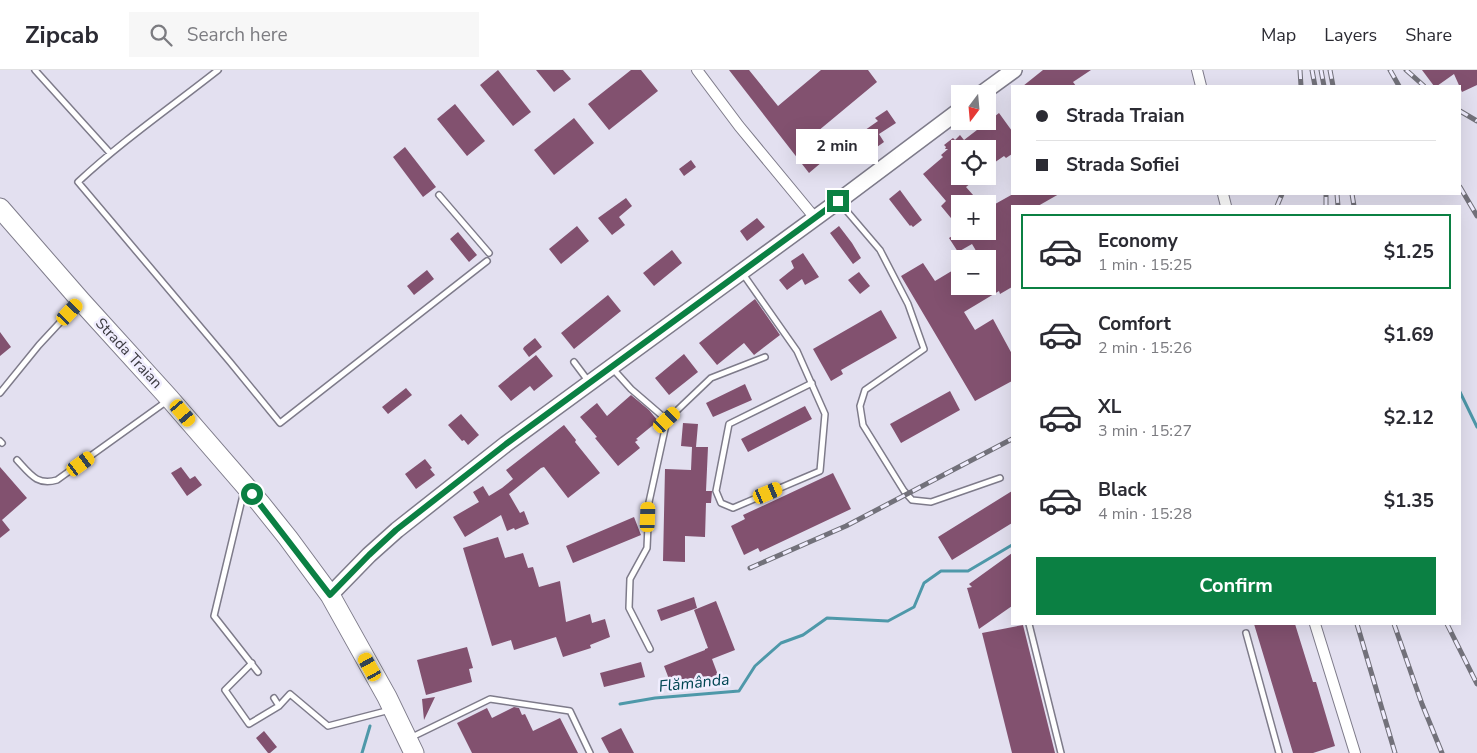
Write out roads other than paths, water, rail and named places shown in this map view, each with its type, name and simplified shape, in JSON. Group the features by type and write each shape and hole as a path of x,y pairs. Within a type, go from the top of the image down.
{"highway":[{"name":"Strada Trаian","path":"0,208 80,301 170,398 288,538 330,595 393,709 411,746"}],"street":[{"path":"697,70 739,126 814,218"},
{"path":"993,85 1014,70"},
{"path":"1197,70 1201,85"},
{"path":"330,595 396,530 506,444 951,117"},
{"path":"1315,625 1355,753"}],"lane":[{"path":"35,70 110,153"},
{"path":"218,70 110,153 78,182 280,423 487,261"},
{"path":"439,195 489,253"},
{"path":"838,201 880,250 908,304 924,349 865,390 860,406 863,424 904,491 912,500 931,502 1000,478"},
{"path":"741,272 797,351 812,383 825,414 820,471 733,508 720,503 716,491 729,424 812,383"},
{"path":"0,393 39,345 80,301"},
{"path":"650,649 629,608 630,579 647,548 649,502 667,420 711,378 765,358"},
{"path":"574,362 590,382"},
{"path":"611,366 631,388 667,420"},
{"path":"17,460 34,479 49,482 58,480 170,398"},
{"path":"245,486 214,616 258,672"},
{"path":"1029,625 1061,753"},
{"path":"1246,633 1279,753"},
{"path":"252,663 225,690 249,724 279,706 290,694 328,726 393,709"},
{"path":"274,698 279,706"},
{"path":"411,746 490,699 570,711 590,753"}],"waterway":[{"name":"Flămânda","path":"1461,394 1477,427"},
{"name":"Flămânda","path":"620,704 655,698 739,691 755,666 781,643 803,635 827,618 888,621 914,607 924,583 941,571 968,571 1011,546"},
{"name":"Flămânda","path":"362,753 370,726"}],"railway":[{"path":"1300,70 1301,85"},
{"path":"1312,70 1315,85"},
{"path":"1321,70 1324,85"},
{"path":"1330,70 1333,85"},
{"path":"1390,70 1398,85"},
{"path":"1406,70 1423,85"},
{"path":"1461,112 1477,121"},
{"path":"1461,189 1477,216"},
{"path":"1277,205 1282,195"},
{"path":"1326,195 1326,205"},
{"path":"1337,195 1338,205"},
{"path":"1352,195 1354,205"},
{"path":"750,568 846,526 1011,440"},
{"path":"1357,625 1395,753"},
{"path":"1394,625 1422,704 1442,753"},
{"path":"1448,625 1477,684"}]}
